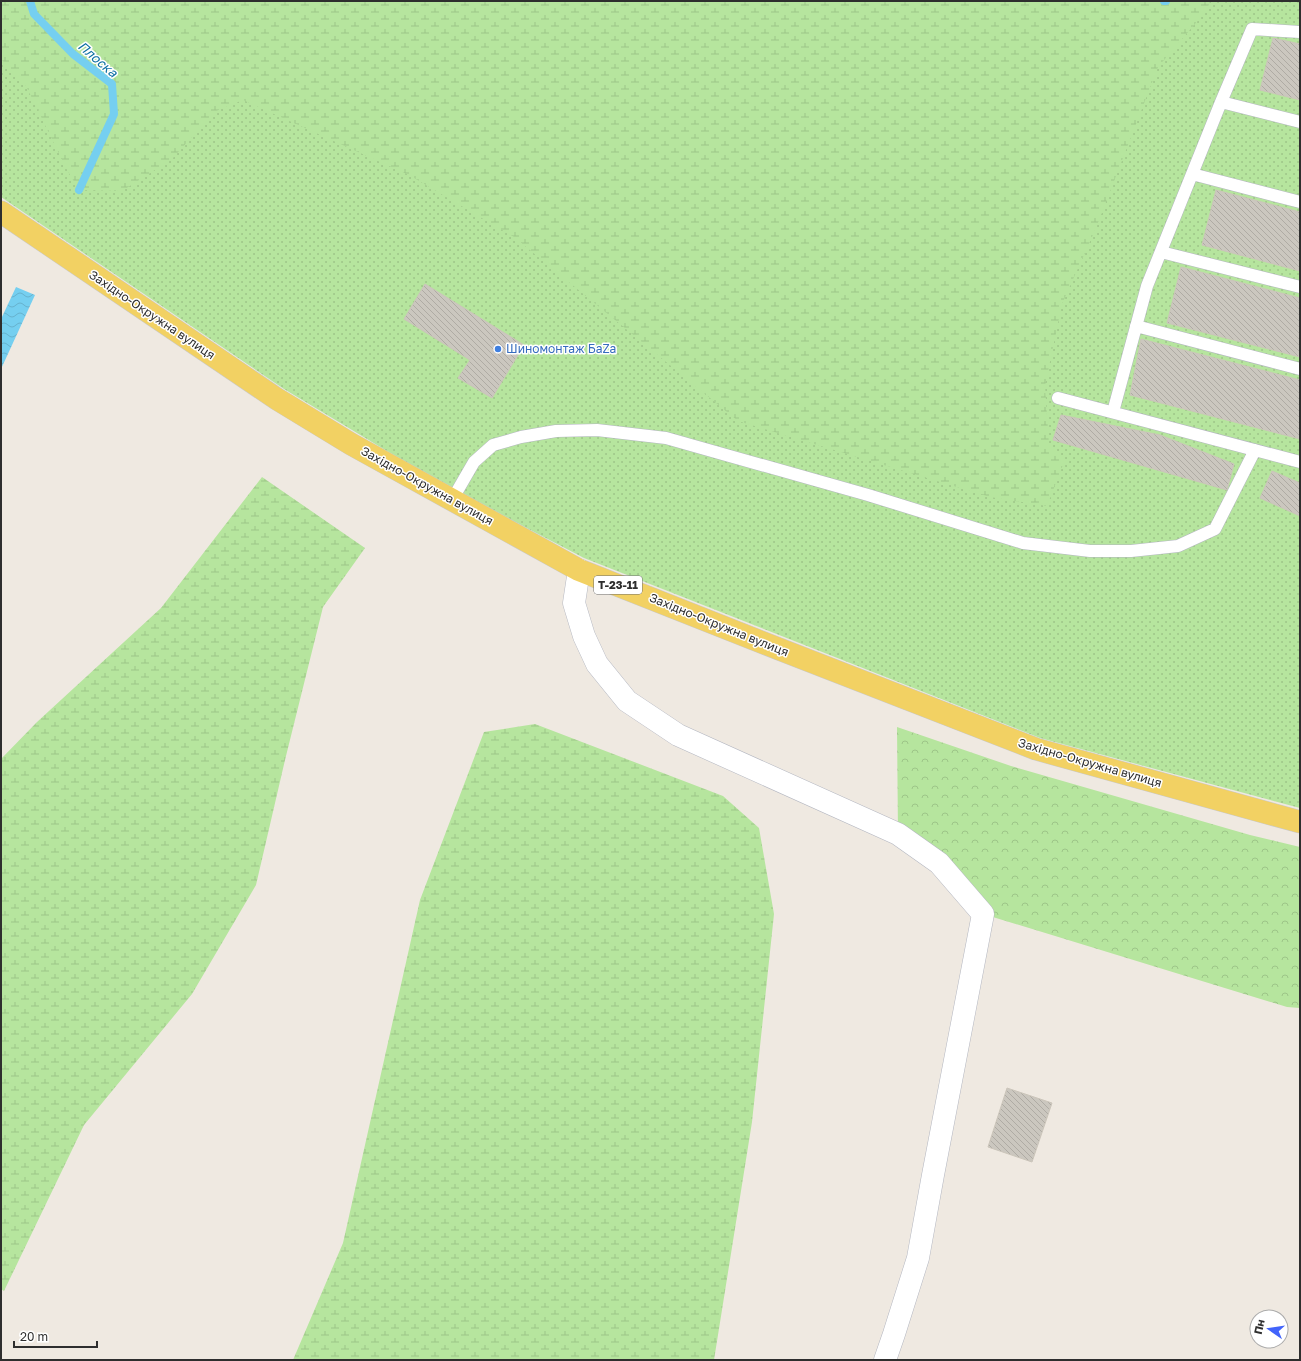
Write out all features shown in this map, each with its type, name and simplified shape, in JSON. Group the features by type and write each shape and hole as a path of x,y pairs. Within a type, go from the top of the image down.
{"main road":[{"name":"Західно-Окружна вулиця","path":"1,212 277,399 351,444 579,570 1036,750 1300,822"}],"street":[{"path":"579,570 574,603 584,636 597,664 627,701 678,735 898,834 939,863 983,914 918,1258 885,1360"}],"lane":[{"path":"1113,412 1147,286 1252,29 1300,32"},
{"path":"1221,102 1300,122"},
{"path":"1192,174 1300,202"},
{"path":"1161,252 1300,287"},
{"path":"1136,326 1300,369"},
{"path":"1058,398 1300,462"},
{"path":"452,500 474,462 493,445 521,437 556,431 597,430 666,438 868,496 1023,543 1090,551 1131,551 1178,546 1215,529 1255,450"}],"green space":[{"path":"1,1 1300,1 1300,808 1040,738 584,558 435,480 284,389 1,197"},
{"path":"1,1 1210,1 1207,10 1158,67 1096,228 1062,304 1045,386 1049,445 1064,462 1047,506 990,497 738,421 514,237 409,175 243,100 214,112 172,159 122,191 79,190 66,168 25,84 1,59"},
{"path":"262,477 365,548 323,607 256,885 192,994 84,1125 4,1291 1,1289 1,759 37,722 161,608"},
{"path":"535,724 723,796 759,828 774,914 752,1122 714,1360 293,1360 343,1243 420,900 484,732"},
{"path":"897,727 1011,766 1250,835 1300,847 1300,1008 1287,1007 983,914 898,834"}],"water":[{"path":"16,287 35,295 1,369 1,319"}],"building":[{"path":"1273,38 1300,44 1300,100 1260,90"},
{"path":"1216,190 1300,212 1300,271 1202,245"},
{"path":"1181,267 1300,298 1300,357 1167,323"},
{"path":"425,284 524,345 492,398 458,378 470,360 404,319"},
{"path":"1141,339 1300,380 1300,439 1130,395"},
{"path":"1061,415 1160,435 1234,464 1227,490 1053,440"},
{"path":"1272,471 1300,483 1300,516 1260,498"},
{"path":"1007,1088 1052,1103 1032,1162 988,1147"}],"waterway":[{"name":"Плоска","path":"30,1 34,14 73,54 112,84 114,114 79,190"}],"place":[{"name":"Шиномонтаж БаZa","path":"498,349"}]}
